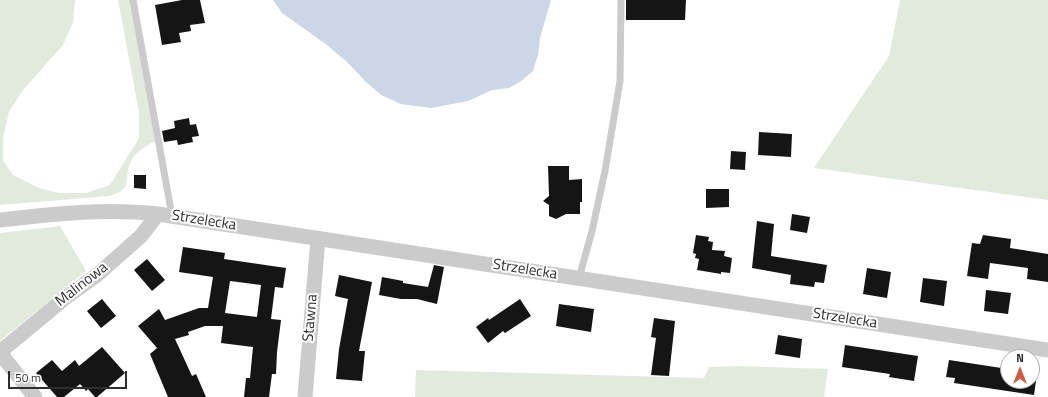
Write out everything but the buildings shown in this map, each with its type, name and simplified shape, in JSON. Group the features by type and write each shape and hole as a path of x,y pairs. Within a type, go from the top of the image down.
{"street":[{"name":"Strzelecka","path":"0,220 90,211 124,211 165,215 1048,350"},
{"name":"Malinowa","path":"0,352 65,298 97,275 165,215"},
{"name":"Stawna","path":"305,397 318,238"},
{"path":"0,352 35,397"}],"lane":[{"path":"133,0 165,215"},
{"path":"579,278 594,224 605,172 620,81 621,0"}],"shaded area":[{"path":"0,0 75,0 73,22 63,45 23,90 9,112 3,138 3,160 13,175 39,188 59,193 86,193 110,185 139,138 139,112 118,0 130,0 155,141 140,150 132,159 128,170 126,186 120,192 109,196 0,205"},
{"path":"900,0 1048,0 1048,200 814,168 889,56"},
{"path":"60,226 86,271 0,341 0,233"},
{"path":"739,366 828,369 824,397 415,397 416,370 704,378 709,367"}],"water":[{"path":"273,0 551,0 540,38 538,55 533,71 521,81 509,88 492,90 468,101 431,108 401,104 381,95 327,45 282,13"}]}
